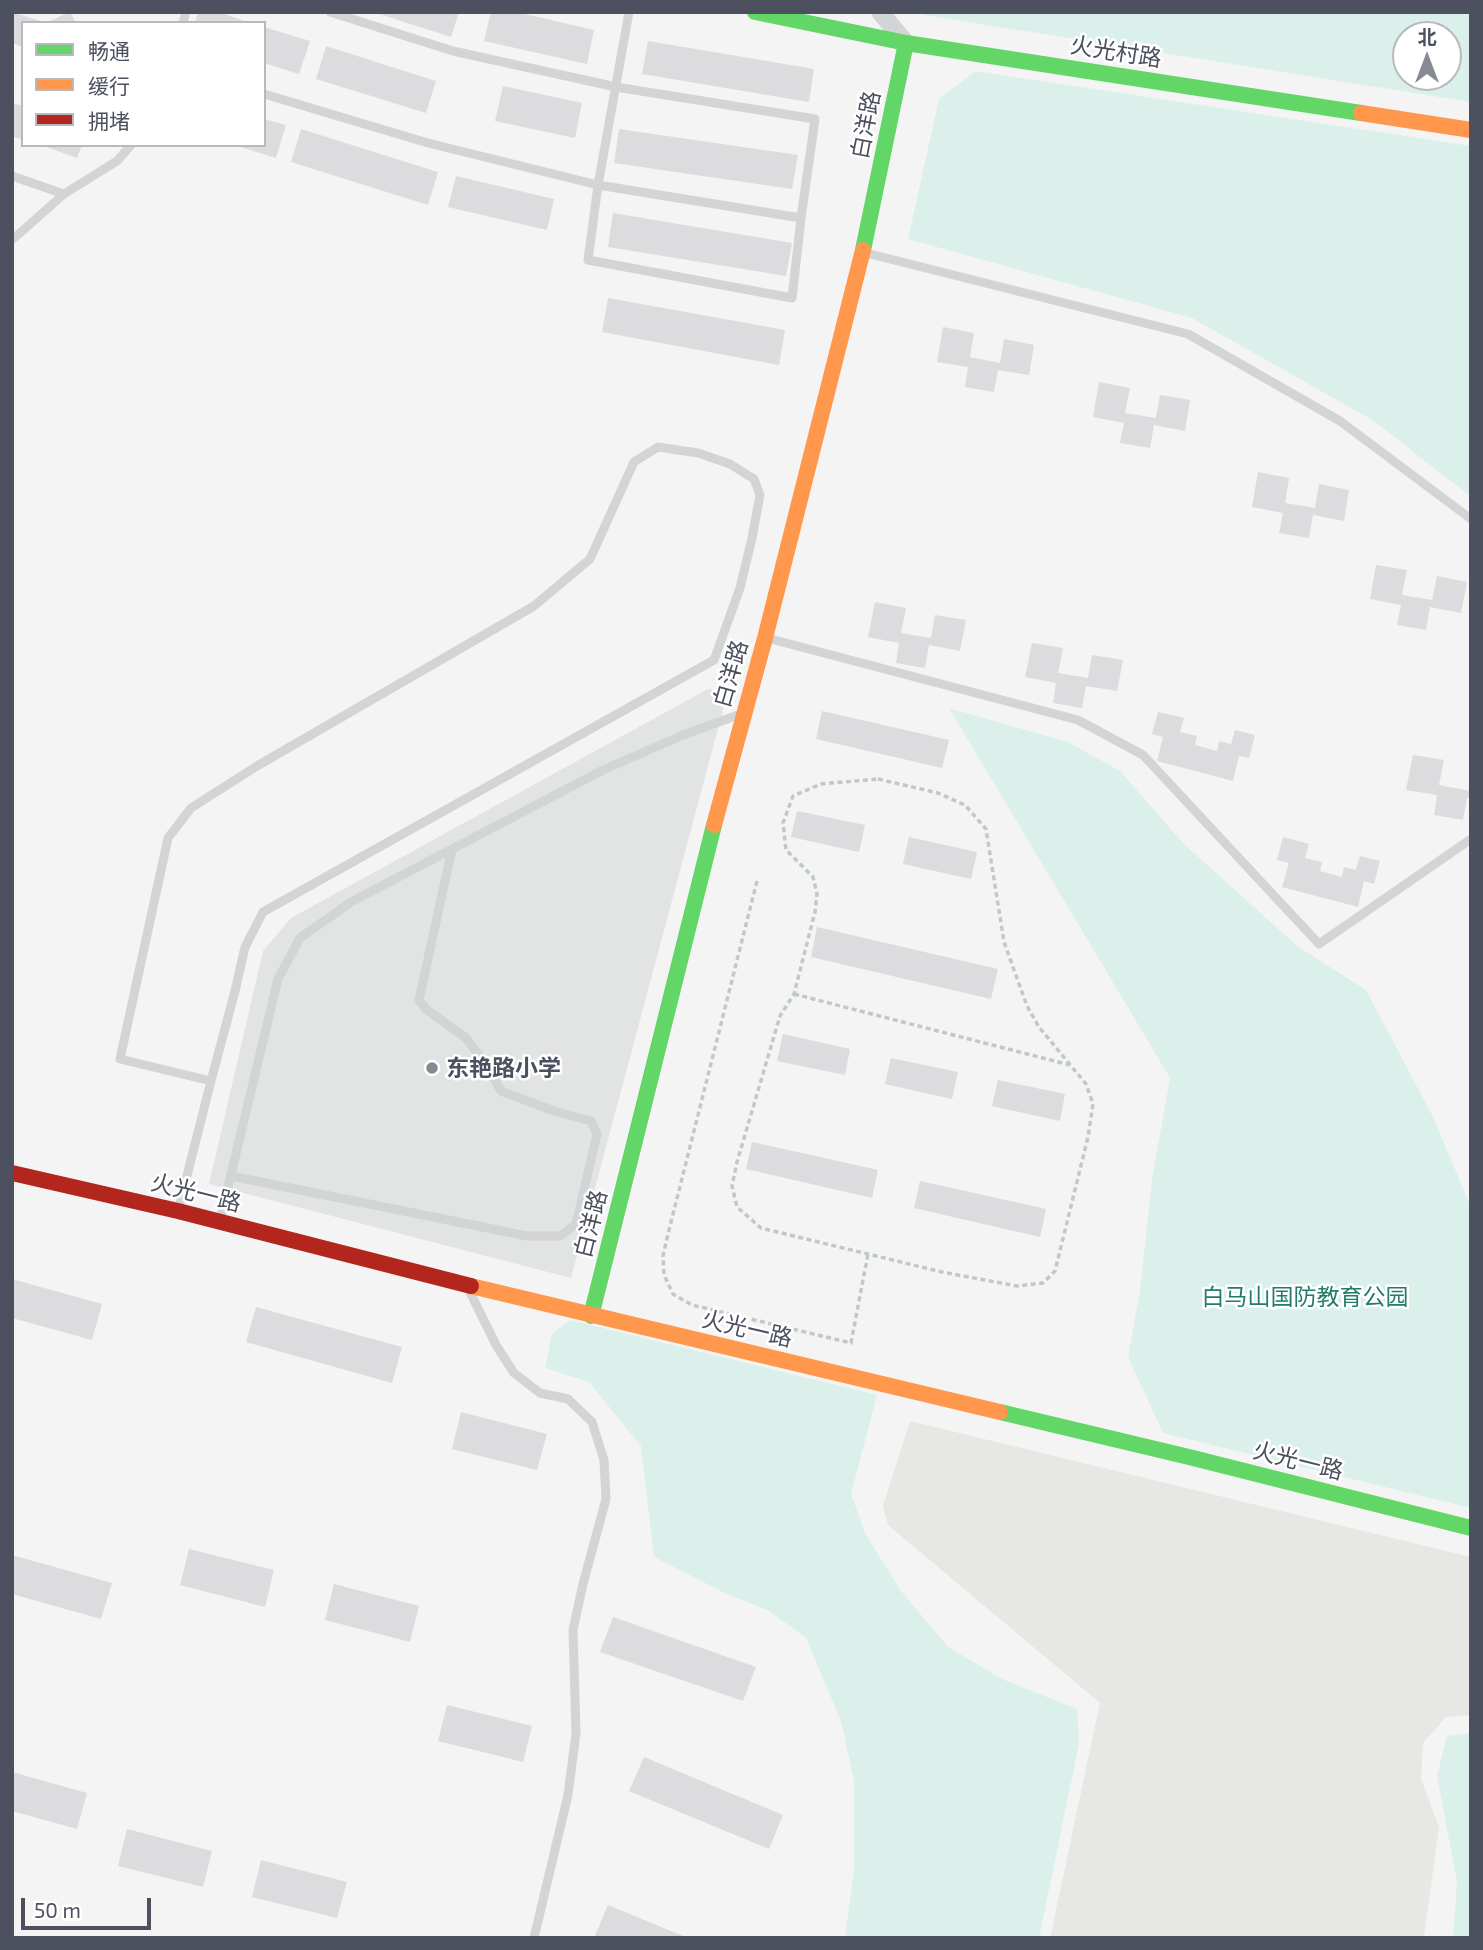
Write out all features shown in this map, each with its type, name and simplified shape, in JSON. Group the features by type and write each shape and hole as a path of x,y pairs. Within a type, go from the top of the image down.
{"street":[{"name":"火光村路","path":"755,12 906,43 1471,130"},
{"path":"880,12 906,43"},
{"name":"白洋路","path":"591,1315 863,252 906,43"},
{"name":"火光一路","path":"12,1173 178,1211 591,1315 1189,1457 1471,1528"}],"lane":[{"path":"330,12 453,51 615,87 816,119 792,298 588,260 598,185 615,87 629,12"},
{"path":"266,95 428,144 598,185 801,218"},
{"path":"12,240 64,194 117,161 129,147"},
{"path":"12,176 64,194"},
{"path":"863,252 1188,334 1340,421 1471,519"},
{"path":"178,1211 211,1081 244,947 263,912 714,660 740,587 752,538 760,495 754,479 730,464 709,456 658,447 634,462 590,559 534,606 257,766 191,808 168,838 120,1059 211,1081"},
{"path":"765,638 1078,720 1143,755 1319,944 1471,839"},
{"path":"220,1222 278,979 300,938 351,902 603,770 683,735 744,714"},
{"path":"231,1176 527,1236 560,1236 576,1224 597,1134 591,1121 554,1111 501,1091 466,1038 426,1009 419,1000 452,849"},
{"path":"466,1284 496,1345 514,1373 540,1392 568,1399 592,1422 604,1460 606,1499 573,1630 576,1733 568,1795 534,1938"}],"path":[{"path":"878,779 938,793 965,805 986,829 1003,942 1027,1006 1039,1027 1086,1084 1093,1104 1088,1137 1055,1271 1042,1283 1017,1286 868,1254 761,1228 737,1207 732,1186 776,1027 794,994 815,912 817,894 813,877 786,850 783,823 793,796 821,784 878,779"},
{"path":"757,881 668,1234 663,1256 664,1275 673,1294 692,1305 851,1343 868,1254"},
{"path":"794,994 1070,1065"}],"shaded area":[{"name":"东艳路小学","path":"708,689 728,691 571,1278 209,1184 263,951 291,918"},
{"path":"910,1421 1471,1557 1471,1715 1446,1717 1423,1743 1421,1779 1439,1827 1424,1938 1050,1938 1100,1703 888,1525 883,1506"}],"green space":[{"path":"911,12 1471,12 1471,102 1402,91 1462,91 1462,21 1392,21 1392,89"},
{"path":"975,71 1471,146 1471,497 1374,421 1192,318 908,239 939,99"},
{"name":"白马山国防教育公园","path":"949,708 1068,742 1120,771 1183,843 1297,946 1366,990 1432,1115 1471,1207 1471,1508 1163,1433 1128,1357 1140,1291 1152,1179 1170,1078"},
{"path":"570,1320 877,1395 851,1494 866,1535 901,1591 948,1647 1002,1679 1077,1709 1079,1744 1039,1938 845,1938 854,1870 854,1781 841,1721 806,1638 769,1611 723,1592 654,1557 641,1446 589,1382 545,1368 552,1334"},
{"path":"1471,1733 1471,1938 1453,1938 1457,1882 1437,1776 1447,1736"}],"building":[{"path":"12,12 41,21 21,21 21,46 12,43"},
{"path":"70,12 75,21 50,21"},
{"path":"198,12 219,12 244,21 196,21"},
{"path":"373,12 459,12 451,37"},
{"path":"491,12 516,12 594,30 587,64 484,41"},
{"path":"266,28 310,41 299,74 266,64"},
{"path":"648,41 814,69 809,102 642,74"},
{"path":"326,46 436,81 426,113 316,79"},
{"path":"503,86 582,103 575,138 495,121"},
{"path":"12,103 21,105 21,139 12,136"},
{"path":"266,120 286,125 276,158 240,147 266,147"},
{"path":"301,129 438,172 428,205 291,162"},
{"path":"619,129 798,155 792,189 614,163"},
{"path":"47,147 81,147 77,158"},
{"path":"456,176 554,199 547,230 448,207"},
{"path":"613,213 792,243 786,276 608,247"},
{"path":"608,298 785,330 779,365 602,332"},
{"path":"943,327 974,333 970,357 1000,363 1004,339 1034,345 1029,375 998,370 994,392 965,387 968,367 937,362"},
{"path":"1099,382 1130,388 1125,413 1156,418 1160,395 1190,400 1185,431 1154,425 1150,448 1120,443 1124,423 1093,417"},
{"path":"1258,472 1289,478 1285,503 1315,508 1319,484 1349,490 1344,521 1313,515 1309,538 1279,533 1283,513 1252,507"},
{"path":"1376,565 1407,570 1402,595 1432,600 1437,576 1467,582 1461,613 1430,607 1426,630 1397,625 1401,605 1370,599"},
{"path":"875,602 906,608 901,633 931,638 935,615 966,620 960,651 929,645 925,668 896,663 899,643 868,637"},
{"path":"1032,643 1063,648 1058,673 1088,678 1092,655 1123,660 1117,691 1086,686 1082,708 1053,703 1056,683 1025,677"},
{"path":"822,711 949,740 942,768 816,739"},
{"path":"1158,712 1184,718 1180,732 1197,736 1195,745 1217,751 1219,741 1231,744 1235,730 1255,735 1249,758 1239,756 1233,781 1157,761 1163,737 1152,734"},
{"path":"1413,755 1444,760 1439,785 1471,791 1463,820 1434,815 1437,795 1406,790"},
{"path":"797,811 865,825 859,852 791,837"},
{"path":"909,837 977,852 971,879 903,864"},
{"path":"1283,837 1309,844 1305,858 1322,862 1320,871 1342,877 1344,867 1356,870 1360,856 1380,861 1374,884 1364,881 1358,907 1282,887 1289,863 1277,860"},
{"path":"817,927 998,969 991,999 811,957"},
{"path":"783,1034 850,1049 845,1075 777,1061"},
{"path":"891,1058 958,1072 952,1099 885,1084"},
{"path":"998,1080 1065,1094 1060,1121 992,1106"},
{"path":"752,1142 878,1170 872,1198 746,1169"},
{"path":"920,1181 1046,1209 1040,1237 914,1208"},
{"path":"12,1279 102,1304 92,1340 12,1318"},
{"path":"256,1307 402,1347 392,1383 246,1342"},
{"path":"461,1412 547,1434 537,1470 452,1449"},
{"path":"189,1549 274,1570 265,1607 180,1585"},
{"path":"12,1555 112,1583 101,1619 12,1594"},
{"path":"334,1584 419,1606 410,1642 325,1620"},
{"path":"613,1617 756,1667 743,1701 600,1652"},
{"path":"447,1705 532,1726 523,1762 438,1741"},
{"path":"644,1757 783,1815 769,1849 629,1791"},
{"path":"12,1772 87,1793 77,1829 12,1811"},
{"path":"127,1829 212,1851 203,1887 118,1866"},
{"path":"261,1860 347,1882 337,1918 252,1897"},
{"path":"608,1905 688,1938 594,1938"}],"traffic: fast":[{"path":"755,12 906,43 1361,113"},
{"path":"863,250 906,43"},
{"path":"591,1316 714,825"},
{"path":"1000,1412 1471,1528"}],"traffic: slow":[{"path":"1361,113 1471,130"},
{"path":"714,825 765,638 863,250"},
{"path":"471,1286 1000,1412"}],"traffic: jam":[{"path":"12,1173 178,1211 471,1286"}],"place":[{"name":"东艳路小学","path":"432,1068"}]}
